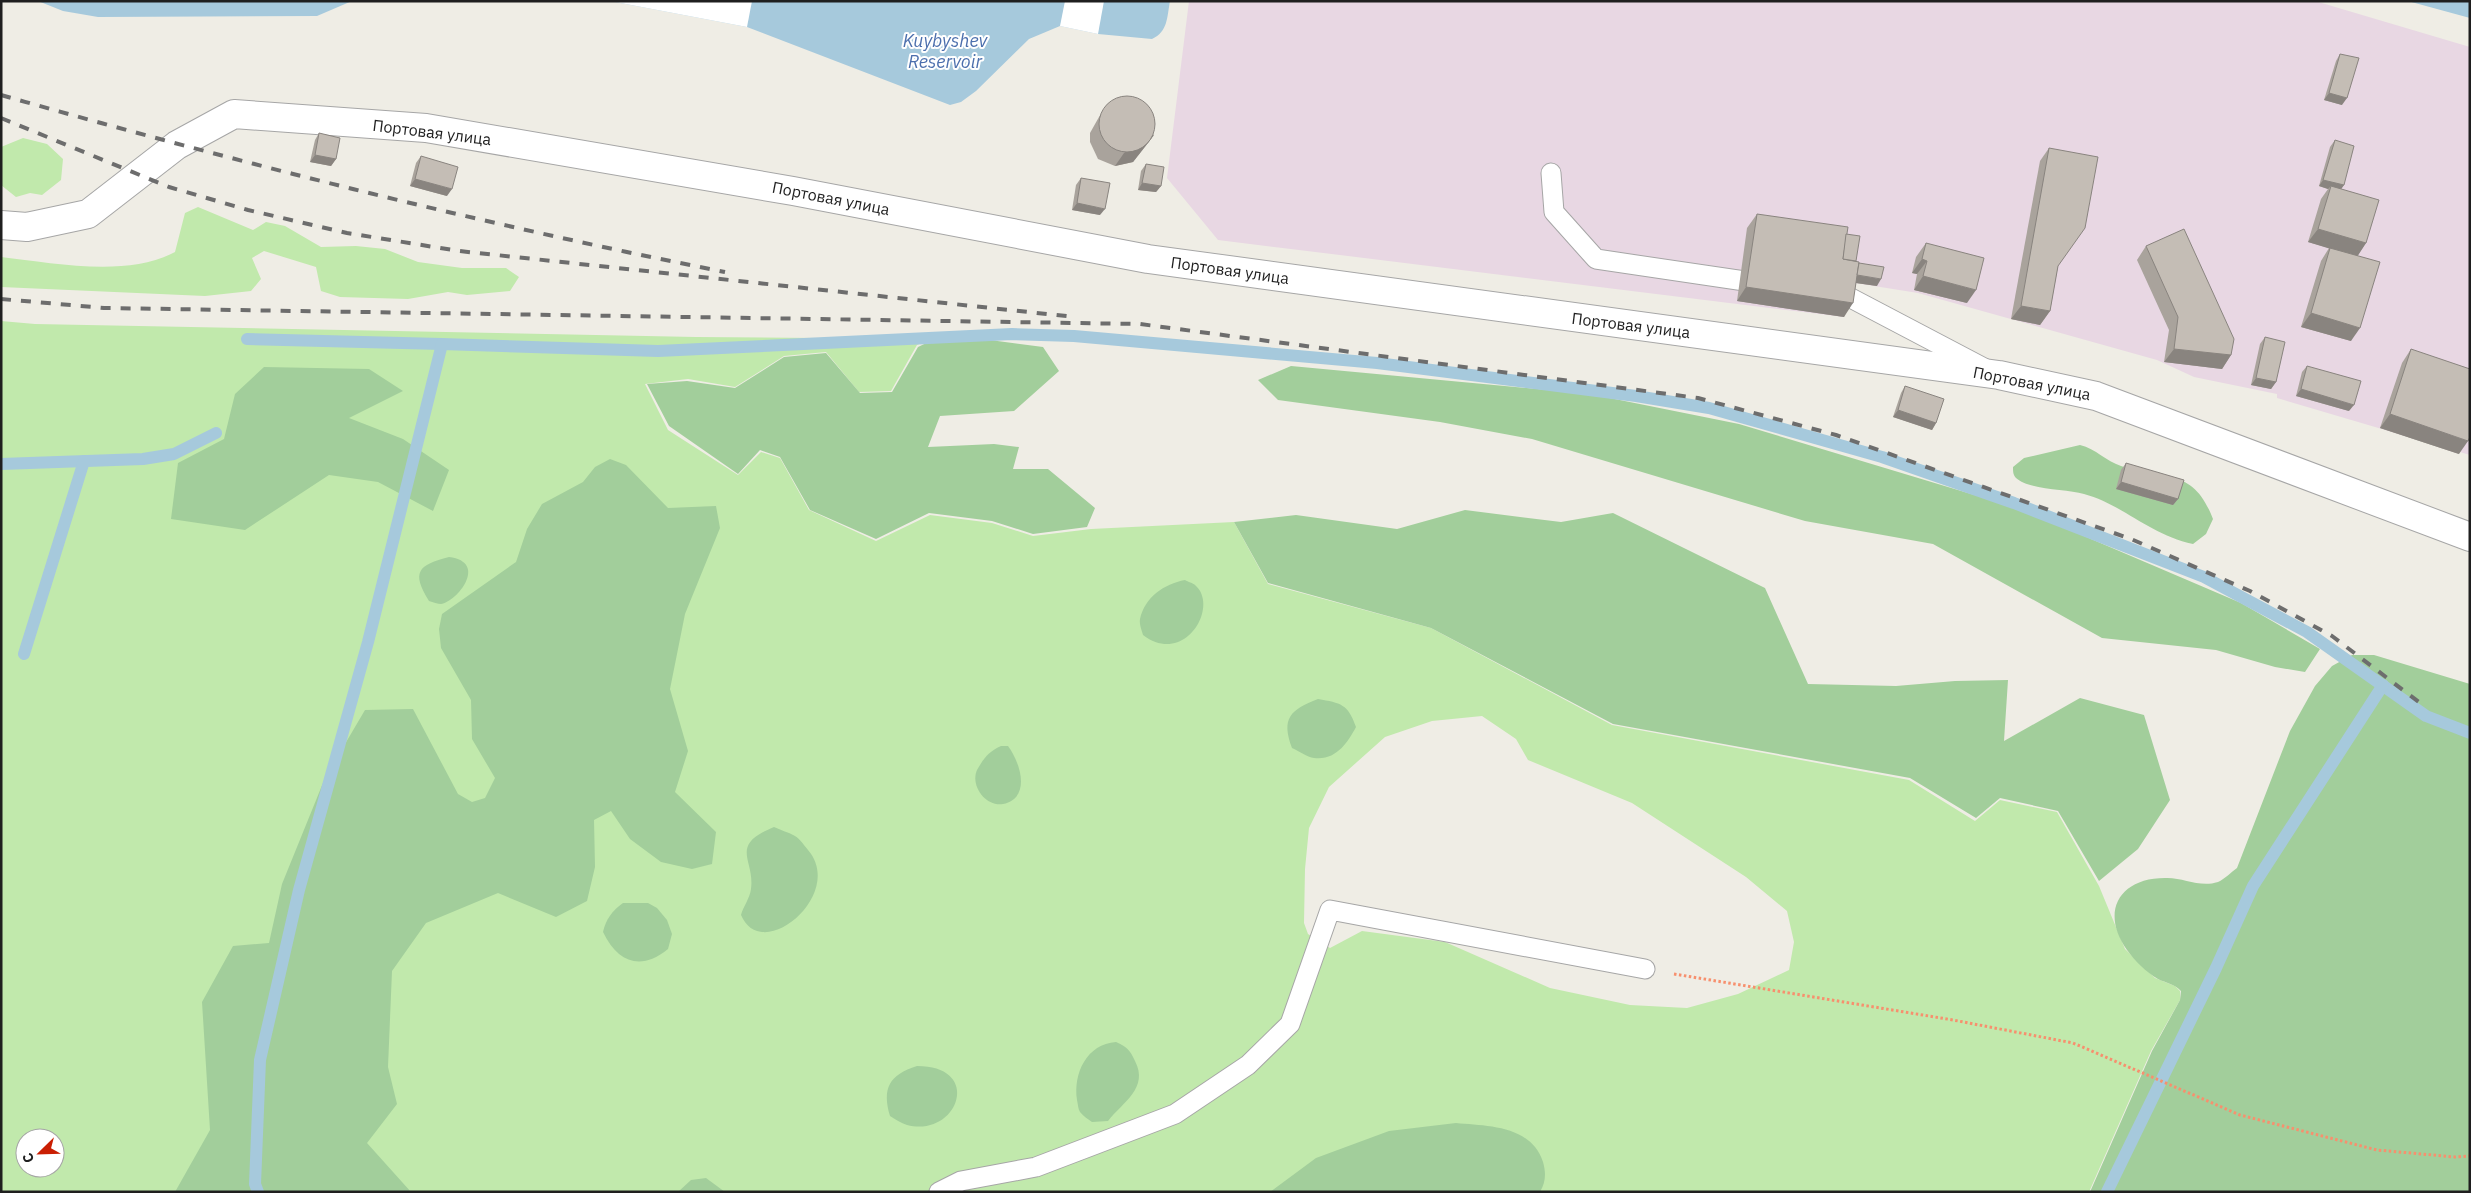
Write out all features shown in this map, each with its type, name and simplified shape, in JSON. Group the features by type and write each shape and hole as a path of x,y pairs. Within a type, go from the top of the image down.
{"street":[{"name":"Портовая улица","path":"1,225 27,227 88,214 177,145 234,114 416,127 793,190 1148,259 1999,375 2096,396 2470,537"}],"lane":[{"path":"1552,172 1554,212 1596,259 1779,286"},
{"path":"1808,290 1847,296 1999,375"},
{"path":"939,1192 962,1181 1036,1167 1175,1114 1248,1065 1290,1024 1330,910 1645,969"}],"path":[{"path":"1645,969 1953,1020 2073,1043 2240,1115 2377,1150 2455,1157 2470,1156"}],"shaded area":[{"path":"1189,1 2315,1 2470,47 2470,455 2277,398 2277,394 2194,377 2157,360 1918,293 1849,282 1844,317 1218,240 1167,178"}],"green space":[{"path":"23,138 47,144 63,159 61,180 42,195 30,193 16,197 1,185 1,147"},
{"path":"198,207 253,230 266,222 285,226 321,247 356,246 385,249 418,262 462,268 506,268 519,277 510,291 467,295 448,292 408,299 340,297 321,291 316,267 264,251 252,258 261,279 251,291 205,296 1,287 1,257 67,265 113,267 135,265 156,260 175,252 185,213"},
{"path":"1,321 35,324 696,337 818,338 941,335 917,345 891,391 859,392 826,352 784,356 735,387 688,379 645,384 668,430 738,475 761,452 780,458 809,510 876,541 930,515 992,523 1033,536 1091,529 1234,522 1268,584 1431,628 1612,725 1909,780 1975,821 2000,800 2057,812 2099,886 2125,949 2155,978 2175,986 2180,991 2180,1000 2151,1051 2089,1192 1,1192","holes":["1482,716 1516,739 1528,760 1632,803 1746,877 1787,911 1794,942 1789,970 1738,994 1687,1008 1630,1005 1550,988 1445,942 1362,931 1330,948 1308,934 1304,923 1305,869 1309,828 1329,787 1385,737 1432,721"]},
{"path":"945,334 1043,347 1059,371 1014,411 940,416 928,447 994,444 1019,447 1013,469 1048,469 1095,508 1087,527 1033,534 992,521 929,513 876,539 810,510 780,457 760,450 738,474 669,426 647,384 687,381 735,388 784,357 826,353 860,393 892,392 918,347"},
{"path":"1291,366 1590,394 1739,424 2021,509 2241,603 2320,649 2305,672 2275,667 2216,650 2102,638 1933,544 1805,521 1532,439 1440,422 1278,400 1258,380"},
{"path":"264,367 369,369 403,391 349,418 403,439 449,470 433,511 378,482 329,475 245,530 171,519 178,463 224,439 235,394"},
{"path":"2080,445 2121,466 2176,478 2196,490 2205,502 2213,519 2206,534 2193,544 2178,540 2163,534 2098,499 2076,492 2030,485 2014,476 2013,467 2024,458"},
{"path":"610,459 626,465 668,508 716,506 720,528 685,614 670,689 688,751 675,792 716,832 712,864 692,869 661,862 630,839 611,811 594,820 595,867 587,901 556,917 498,893 426,923 392,971 388,1067 397,1104 367,1143 411,1192 175,1192 210,1130 202,1002 233,946 269,943 282,884 325,778 365,710 413,709 458,794 472,802 485,798 495,778 472,739 471,700 441,648 439,629 442,614 516,562 527,529 542,504 583,482 595,467"},
{"path":"1465,510 1561,522 1613,513 1765,588 1808,684 1896,686 1955,681 2008,680 2004,741 2080,698 2144,715 2170,800 2138,849 2099,881 2058,811 2000,798 1976,818 1910,778 1613,724 1431,628 1268,583 1234,522 1296,515 1397,529"},
{"path":"449,557 461,560 467,566 466,582 455,597 448,602 441,604 429,601 420,583 419,576 421,571 430,563"},
{"path":"1185,580 1195,585 1202,594 1201,618 1194,630 1185,639 1172,644 1158,643 1143,635 1140,619 1146,604 1163,588"},
{"path":"2352,655 2374,655 2470,684 2470,1192 2090,1192 2152,1051 2180,1000 2181,991 2149,973 2127,950 2119,936 2115,923 2115,911 2119,900 2126,891 2136,884 2149,880 2172,878 2211,884 2221,881 2237,868 2290,731 2315,686 2332,666"},
{"path":"1318,699 1343,706 1350,713 1356,727 1345,744 1335,753 1329,757 1314,758 1292,748 1287,729 1290,716 1295,711"},
{"path":"1001,746 1008,746 1016,761 1021,779 1018,795 1003,804 997,804 985,799 981,794 975,776 987,756"},
{"path":"774,827 795,836 808,850 817,867 817,886 809,903 797,918 781,928 766,932 751,928 741,915 751,889 748,847 752,840"},
{"path":"623,903 648,903 657,908 667,920 672,934 668,949 649,960 640,961 623,957 616,951 603,932 610,916"},
{"path":"1116,1042 1128,1049 1135,1061 1139,1079 1137,1087 1108,1121 1092,1122 1078,1108 1076,1090 1080,1070 1090,1054 1097,1048"},
{"path":"917,1066 938,1069 951,1077 957,1088 956,1100 950,1112 940,1121 925,1126 907,1125 900,1122 890,1116 888,1106 888,1090 894,1078"},
{"path":"1456,1123 1507,1130 1529,1141 1537,1150 1544,1166 1544,1181 1540,1192 1270,1192 1316,1158 1389,1131"},
{"path":"706,1178 725,1192 678,1192 691,1180"}],"water":[{"path":"38,1 352,1 317,16 98,17 63,11"},
{"name":"Kuybyshev Reservoir","path":"610,1 1170,1 1164,28 1152,39 1098,34 1060,26 1029,39 976,91 961,102 950,105 747,27"},
{"path":"2408,1 2470,1 2470,18 2415,3"}],"pier":[{"path":"610,1 752,1 747,27"},
{"path":"1065,1 1104,1 1098,34 1060,26"}],"building":[{"path":"2340,54 2359,58 2347,98 2329,93"},
{"path":"1127,96 1142,101 1150,109 1155,124 1150,139 1142,147 1127,152 1112,147 1104,139 1099,124 1104,109 1112,101"},
{"path":"319,133 340,138 336,159 315,155"},
{"path":"2335,140 2354,146 2344,185 2323,180"},
{"path":"2049,148 2098,157 2085,228 2058,266 2050,311 2021,306"},
{"path":"421,156 458,167 452,189 415,179"},
{"path":"1146,164 1164,167 1161,186 1142,183"},
{"path":"1081,178 1110,183 1105,209 1077,203"},
{"path":"2331,186 2379,200 2366,243 2318,229"},
{"path":"1757,214 1848,227 1843,259 1859,262 1853,303 1746,287"},
{"path":"2184,229 2234,339 2231,355 2174,349 2178,317 2146,246"},
{"path":"1846,234 1860,236 1856,261 1843,259"},
{"path":"1926,243 1984,258 1976,290 1923,276 1927,261 1922,259"},
{"path":"2330,248 2380,262 2360,328 2311,313"},
{"path":"1859,263 1884,267 1881,279 1857,275"},
{"path":"2265,337 2285,342 2276,382 2256,378"},
{"path":"2411,349 2470,369 2470,437 2468,441 2390,414"},
{"path":"2307,366 2361,381 2354,405 2301,389"},
{"path":"1905,386 1944,399 1936,423 1898,410"},
{"path":"2126,463 2184,480 2178,499 2121,482"}],"waterway":[{"path":"258,1192 255,1184 260,1060 299,890 368,642 442,344 658,351 1012,334 1074,336 1377,363 1636,396 1709,408 1882,457 2014,503 2204,577 2307,632 2426,716 2470,733"},
{"path":"247,339 442,344"},
{"path":"1,464 143,459 174,454 216,433"},
{"path":"24,654 84,461"},
{"path":"2107,1192 2216,968 2253,886 2383,685"}],"railway":[{"path":"1,95 181,145 361,191 543,234 725,272"},
{"path":"1,118 169,187 248,210 347,233 459,251 1075,317"},
{"path":"1,299 104,308 1140,324 1698,398 1836,435 2131,539 2250,591 2332,636 2424,706"}]}
